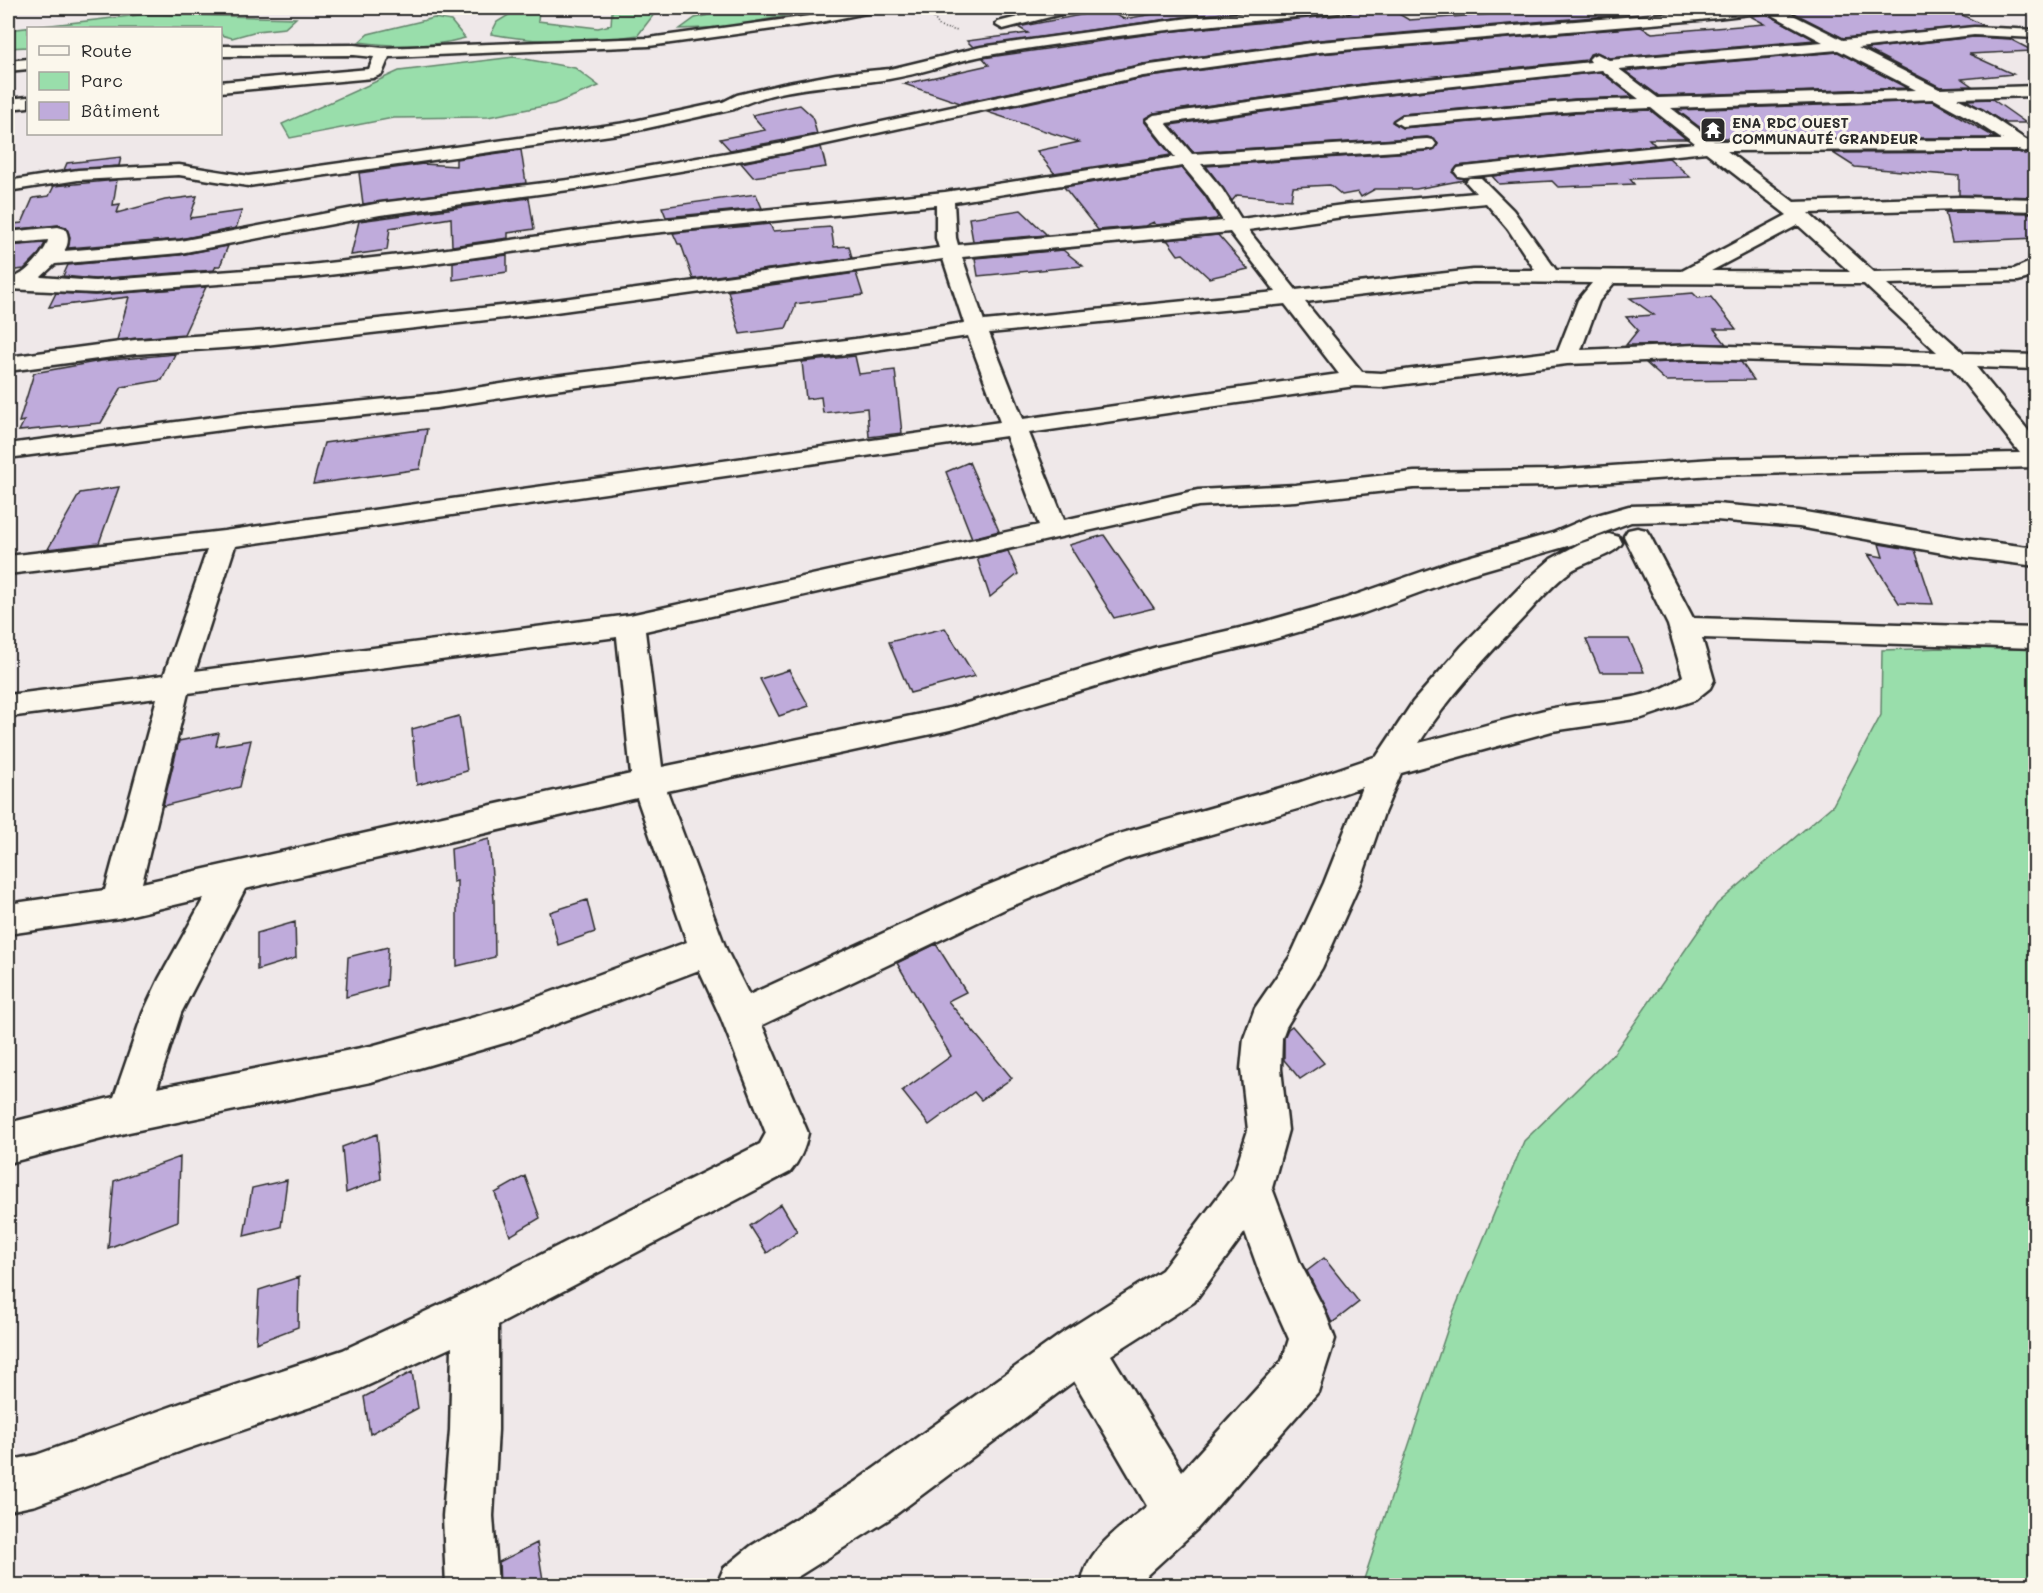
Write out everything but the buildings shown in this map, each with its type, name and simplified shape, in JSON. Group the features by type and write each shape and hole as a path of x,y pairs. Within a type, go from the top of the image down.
{"street":[{"path":"222,51 354,50 383,52 649,42 816,19 871,8"},
{"path":"1003,25 1068,8"},
{"path":"8,186 78,175 179,170 248,182 625,128 728,105 743,98 783,89 836,79 890,74 981,52 1189,22 1349,8"},
{"path":"1643,8 1662,18"},
{"path":"49,258 180,248 380,210 576,184 784,148 1143,71 1319,47 1376,44 1768,8 1977,115 2031,148"},
{"path":"1561,26 1587,60"},
{"path":"1606,66 1919,38 1963,31 2036,34"},
{"path":"222,87 373,73 376,71 383,52"},
{"path":"1355,380 1235,226 1215,192 1154,120 1587,60 1606,66 1713,146 1795,212 1958,360 2036,459"},
{"path":"8,66 27,64"},
{"path":"1370,90 1427,144 1492,197 1523,235 1548,274"},
{"path":"1402,121 1575,106 1655,102 2036,91"},
{"path":"8,104 27,102"},
{"path":"16,283 95,287 301,272 426,258 632,229 945,198 1188,160 1427,144"},
{"path":"1464,172 1713,146 2031,148"},
{"path":"8,364 135,347 265,338 548,307 952,252 1235,226 1350,210 1492,197"},
{"path":"945,198 946,238 1012,426 1054,529"},
{"path":"1686,276 1795,212 1960,203 2036,205"},
{"path":"8,238 58,233 57,247 49,258 16,283"},
{"path":"8,451 245,420 437,401 546,384 855,346 976,328 1291,297 1473,276 1548,274 1869,278 2018,274 2028,269 2036,270"},
{"path":"1567,357 1589,300 1610,275"},
{"path":"8,565 224,539 1012,426 1355,380 1381,380 1567,357 1733,352 2036,362"},
{"path":"2000,414 2036,432"},
{"path":"8,706 630,625 1198,498 1295,493 1414,480 1554,478 1713,467 1801,464 2036,459"},
{"path":"8,919 119,903 648,783 950,719 1157,657 1253,635 1351,608 1460,568 1562,539 1599,523 1633,525 1716,512 1799,519 1927,542 2036,556"},
{"path":"740,1017 993,898 1117,848 1301,795 1409,758 1552,720 1642,707 1684,692 1699,680 1695,659 1668,596 1633,525"},
{"path":"742,1586 769,1564 873,1500 1080,1348 1178,1286 1251,1188 1268,1130 1262,1070 1263,1038 1269,1020 1303,968 1342,883 1367,813 1388,766 1424,710 1472,653 1547,577 1561,565 1589,550 1614,541 1633,525"},
{"path":"119,903 175,686 224,539"},
{"path":"8,1486 36,1480 184,1426 349,1371 475,1312 775,1158 785,1146 787,1133 740,1017 708,950 648,783 630,625"},
{"path":"1681,627 2036,638"},
{"path":"129,1113 168,998 234,876"},
{"path":"8,1143 129,1113 381,1061 511,1024 708,950"},
{"path":"1108,1586 1108,1581 1120,1563 1178,1512 1301,1375 1312,1340 1308,1325 1282,1274 1251,1188"},
{"path":"472,1586 468,1558 468,1495 473,1446 475,1312"},
{"path":"1080,1348 1178,1512"}],"green space":[{"path":"520,8 539,9 538,21 598,28 611,25 612,11 655,13 638,35 620,38 583,41 546,40 491,34 497,22"},
{"path":"741,8 805,8 809,11 729,27 680,29 695,18"},
{"path":"148,14 296,18 285,28 257,31 232,38 222,35 222,27 34,27"},
{"path":"434,18 451,21 465,38 439,44 412,46 359,42 368,34"},
{"path":"27,28 27,47 8,48 8,30"},
{"path":"514,57 575,68 599,86 554,104 488,117 393,118 290,138 282,124 399,71"},
{"path":"2035,649 2035,1585 1362,1585 1453,1313 1524,1141 1614,1053 1717,904 1833,805 1881,715 1882,650"}],"waterway":[{"path":"634,8 654,8"}],"place":[{"name":"ENA RDC OUEST COMMUNAUTÉ GRANDEUR","path":"1713,130"}]}
